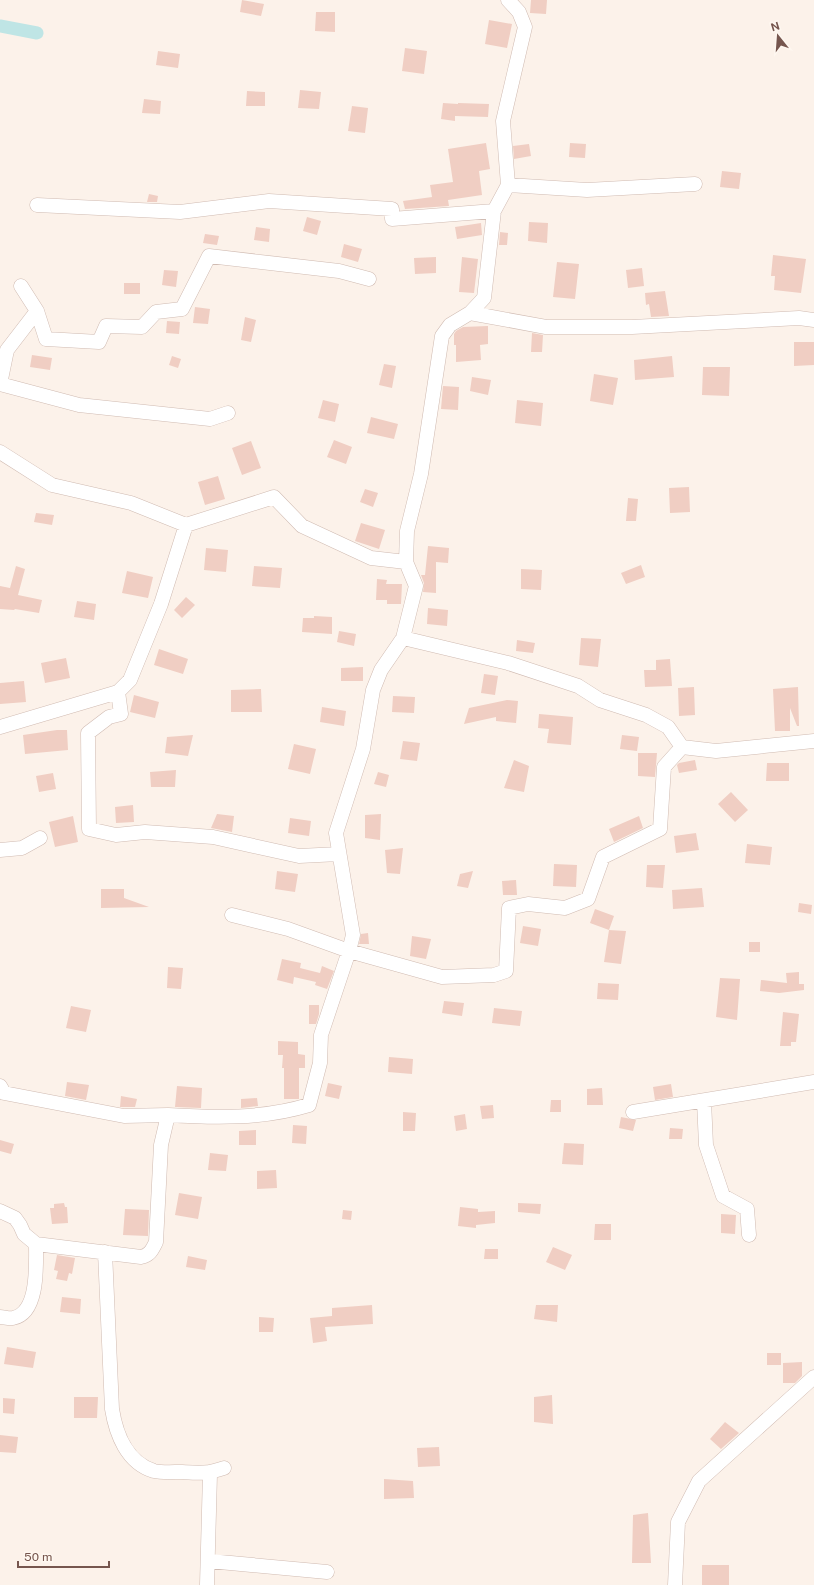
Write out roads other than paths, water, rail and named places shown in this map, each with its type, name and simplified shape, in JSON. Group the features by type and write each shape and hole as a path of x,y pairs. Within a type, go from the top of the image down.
{"street":[{"path":"1,1090 124,1116 168,1115 216,1118 283,1113 309,1105 320,1064 321,1036 353,935 336,833 363,749 374,690 381,670 403,638 416,586 406,562 407,532 421,474 442,336 450,325 470,313 484,298 494,211 508,185 503,121 525,27 519,12 508,0"},
{"path":"508,185 588,190 695,184"},
{"path":"37,205 180,212 269,201 392,209 392,219 494,211"},
{"path":"21,286 37,310 46,339 99,342 106,326 142,327 156,312 182,310 209,256 339,271 369,279"},
{"path":"37,310 7,350 0,384 79,405 210,419 228,413"},
{"path":"470,313 546,327 632,328 800,318 814,320"},
{"path":"0,452 52,485 131,503 186,525 274,496 302,526 372,558 406,562"},
{"path":"0,727 118,692 130,680 161,604 186,525"},
{"path":"403,638 508,663 578,686 600,700 646,715 668,727 682,747 716,751 814,741"},
{"path":"118,692 121,714 109,718 88,733 89,829 116,835 145,832 213,837 299,856 339,854"},
{"path":"232,915 288,929 349,951 442,977 494,975 506,971 509,908 528,904 566,908 588,899 603,857 660,828 664,766 682,747"},
{"path":"0,850 22,848 40,838"},
{"path":"633,1112 814,1082"},
{"path":"704,1101 706,1146 723,1196 747,1209 749,1235"},
{"path":"0,1210 15,1218 24,1234 36,1244 141,1257 151,1252 156,1242 161,1145 168,1115"},
{"path":"0,1317 13,1318 24,1312 29,1307 35,1279 36,1244"},
{"path":"105,1252 112,1409 115,1426 123,1445 139,1464 155,1471 210,1474 224,1468"},
{"path":"675,1585 678,1522 699,1482 814,1377"},
{"path":"207,1585 209,1561 210,1474"},
{"path":"209,1561 327,1572"}],"waterway":[{"path":"0,26 37,33"}]}
